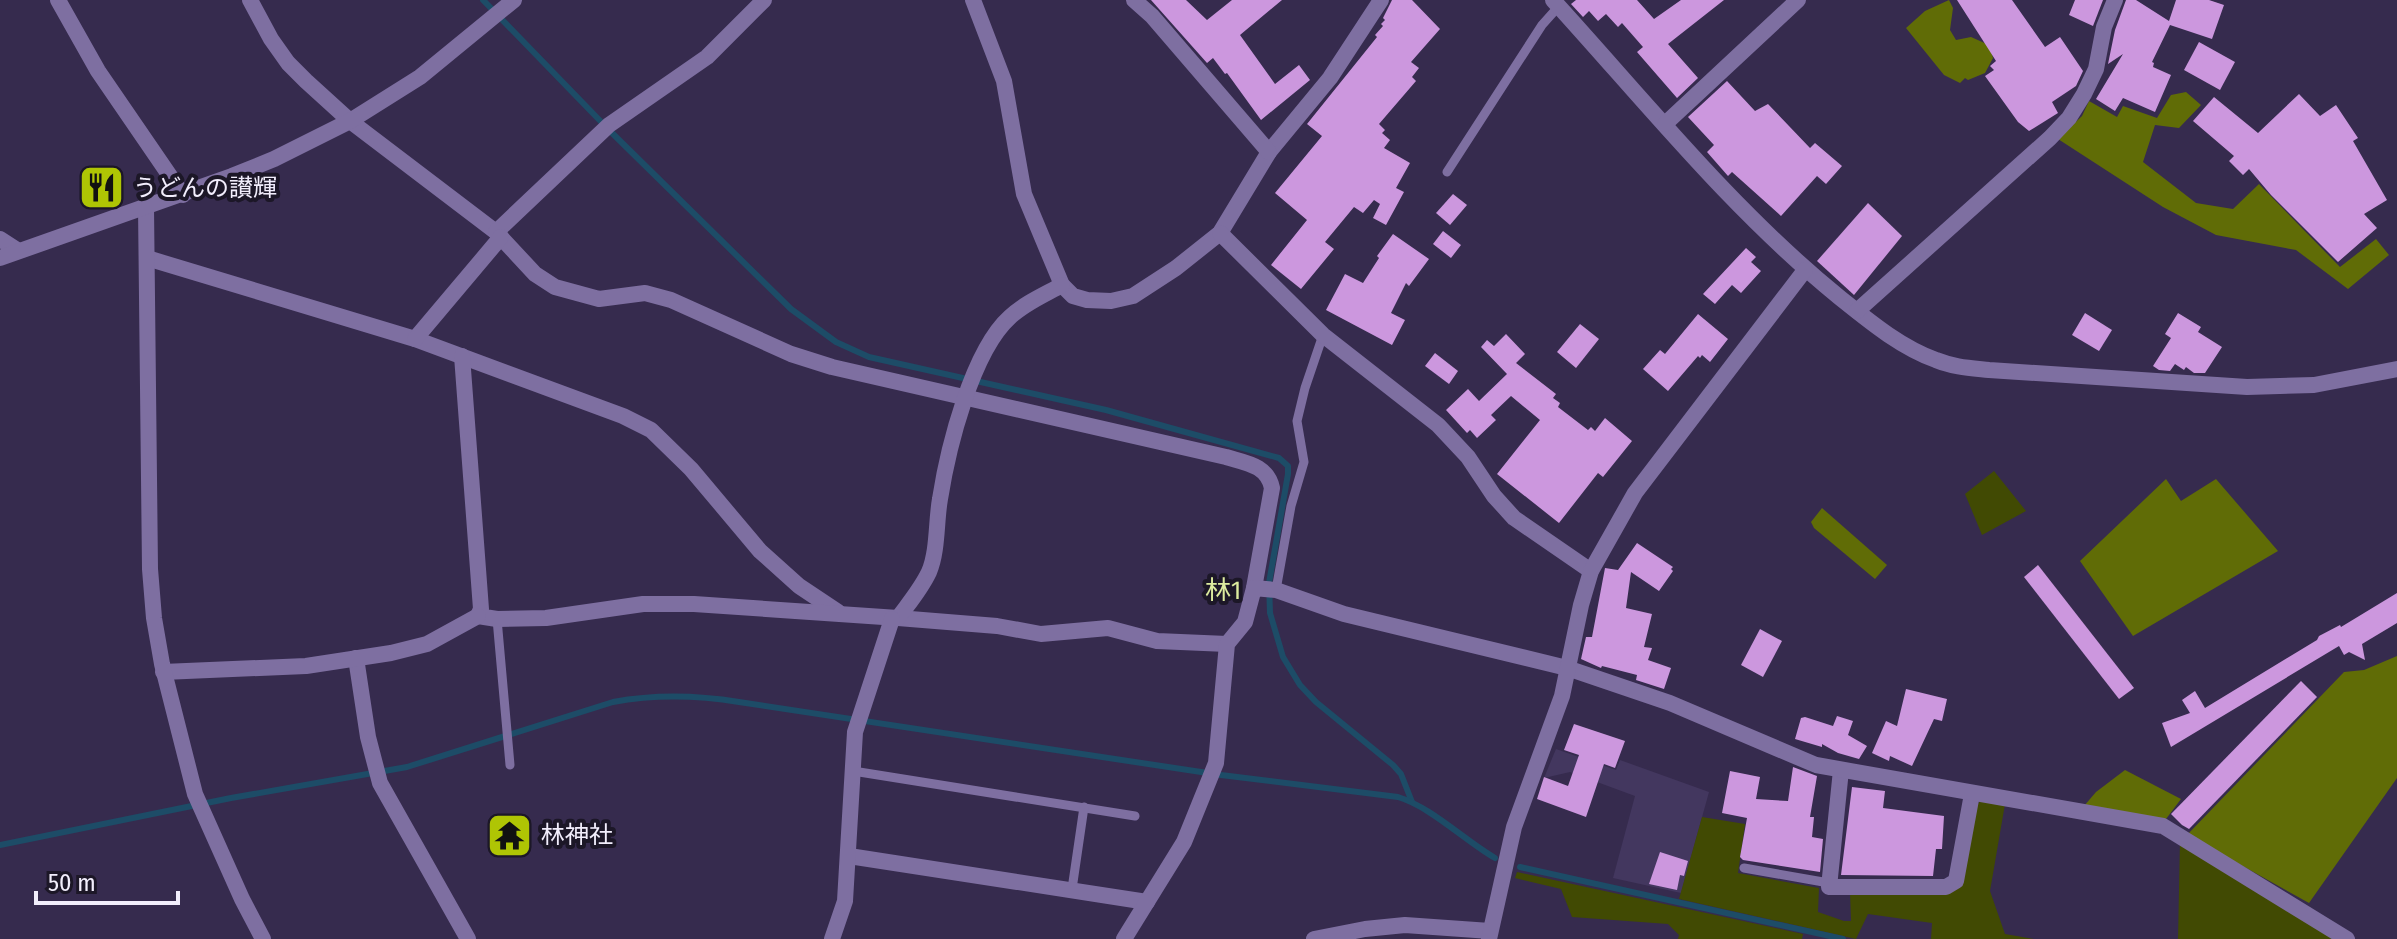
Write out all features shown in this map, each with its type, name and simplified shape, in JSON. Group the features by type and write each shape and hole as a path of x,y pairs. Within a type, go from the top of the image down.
{"street":[{"path":"58,0 98,71 183,195"},
{"path":"250,0 288,63 350,121 498,234 535,274 555,287 599,299 645,293 671,300 791,354 832,367 1226,457 1262,469 1270,478 1272,488 1245,622 1227,644 1216,763 1184,842 1124,939"},
{"path":"415,339 498,234 609,125 707,57 764,0"},
{"path":"973,0 1004,81 1024,194 1062,285 1073,296 1111,301 1133,296 1176,268 1220,233 1269,152 1330,78 1381,0"},
{"path":"1134,0 1152,16 1269,152"},
{"path":"1665,124 1798,0"},
{"path":"1857,311 2069,118 2096,69 2104,27 2115,0"},
{"path":"0,258 183,195 274,159 350,121 420,77 511,3"},
{"path":"1556,3 1728,195 1805,270 1901,342 1936,360 1959,367 1989,370 2247,387 2314,385 2397,369"},
{"path":"146,207 150,569 154,618 163,672 195,794 263,939"},
{"path":"1220,233 1323,335 1438,425 1468,457 1494,496 1514,518 1591,571"},
{"path":"0,239 17,250"},
{"path":"147,258 415,339 623,416 651,430 691,469 760,551 799,586 839,613"},
{"path":"1314,939 1405,925 1490,935 1514,827 1554,721 1591,571 1635,493 1805,270"},
{"path":"832,939 845,901 855,732 895,618 930,569 940,496 976,368 1008,318 1062,285"},
{"path":"462,356 481,609 478,616"},
{"path":"1254,588 1276,590 1344,614 1567,668 1670,703 1816,765 2163,826 2347,939"},
{"path":"163,672 306,666 391,653 427,644 478,616 497,619 546,618 643,604 839,613 997,626 1041,634 1108,628 1157,641 1227,644"},
{"path":"356,658 368,737 380,783 468,939"},
{"path":"1841,770 1829,887 1946,887 1956,881 1972,794"},
{"path":"849,856 1147,902"}],"lane":[{"path":"1447,172 1556,3"},
{"path":"1276,590 1291,506 1304,462 1297,421 1323,335"},
{"path":"497,619 510,765"},
{"path":"853,771 1135,816"},
{"path":"1072,889 1084,807"},
{"path":"1744,868 1829,883"}],"shaded area":[{"path":"1556,749 1616,770 1620,760 1709,792 1681,893 1613,878 1635,796 1570,772 1544,778"}],"green space":[{"path":"1949,0 1953,8 1950,30 1956,40 1971,37 1989,45 1993,58 1985,73 1968,80 1965,78 1960,83 1944,75 1906,28 1925,11"},
{"path":"2186,92 2201,105 2179,128 2155,125 2143,162 2196,203 2233,209 2259,184 2340,267 2376,239 2389,255 2348,289 2296,250 2216,235 2163,207 2058,139 2082,116 2089,101 2117,117 2123,106 2157,118 2171,95"},
{"path":"1994,471 2026,511 1982,535 1965,494"},
{"path":"2166,479 2181,501 2216,479 2278,551 2133,636 2080,561"},
{"path":"1822,508 1887,565 1875,579 1814,528 1811,522"},
{"path":"2397,656 2397,778 2309,903 2187,835 2344,672 2364,670"},
{"path":"2125,770 2181,799 2163,823 2084,806 2096,792"},
{"path":"1981,800 2005,804 1990,891 2005,934 2034,939 1931,939 1932,923 1868,914 1856,939 1679,899 1702,817 1745,824 1738,873 1819,888 1818,912 1844,921 1851,921 1850,892 1944,894 1973,810"},
{"path":"2180,841 2336,939 2178,939"},
{"path":"1517,872 1803,934 1802,939 1678,939 1679,935 1668,924 1572,917 1561,889 1515,878"}],"building":[{"path":"1151,0 1186,0 1207,20 1232,0 1282,0 1240,35 1275,84 1299,65 1310,80 1261,120 1227,73 1213,58 1207,63"},
{"path":"1392,0 1412,0 1440,29 1411,62 1419,68 1412,77 1416,81 1379,124 1385,130 1382,133 1390,140 1384,148 1410,163 1396,188 1404,192 1386,225 1373,218 1380,204 1374,200 1363,213 1354,207 1325,242 1334,249 1301,289 1271,265 1307,220 1275,193 1322,136 1307,124 1377,37 1375,35 1383,26 1383,18"},
{"path":"1576,0 1637,0 1654,19 1681,0 1724,0 1668,44 1698,78 1677,98 1637,52 1643,47 1622,23 1618,27 1606,14 1598,21 1589,11 1583,17 1571,4"},
{"path":"1957,0 2012,0 2045,47 2060,37 2083,71 2076,86 2052,102 2058,113 2029,131 2018,122 1985,76 1994,70 1990,66 1996,61"},
{"path":"2075,0 2103,0 2093,26 2069,15"},
{"path":"2126,0 2136,0 2169,21 2176,0 2209,0 2224,5 2212,39 2170,25 2152,62 2153,67 2171,75 2155,112 2123,98 2115,111 2096,99 2123,54 2108,64 2115,30"},
{"path":"2199,42 2235,62 2220,90 2184,70"},
{"path":"1727,81 1755,111 1768,104 1810,148 1815,143 1842,166 1826,184 1817,176 1781,216 1732,172 1728,176 1707,152 1714,145 1688,117"},
{"path":"2299,94 2320,116 2336,105 2358,138 2353,141 2387,200 2364,214 2377,228 2338,262 2249,169 2243,175 2229,161 2234,156 2193,121 2214,97 2258,133"},
{"name":"うどんの讃輝","path":"109,167 122,186 96,208 82,189"},
{"path":"1453,194 1467,205 1450,225 1436,213"},
{"path":"1868,203 1902,236 1854,295 1817,261"},
{"path":"1443,231 1461,245 1451,258 1433,244"},
{"path":"1393,234 1429,259 1409,286 1406,283 1391,313 1405,320 1392,345 1326,310 1345,274 1363,283"},
{"path":"1746,248 1756,257 1751,262 1761,271 1741,293 1732,285 1715,304 1703,294"},
{"path":"2085,313 2112,330 2099,351 2072,335"},
{"path":"2178,313 2201,327 2198,332 2222,347 2205,373 2194,373 2186,367 2184,370 2175,364 2170,371 2153,366 2171,338 2165,334"},
{"path":"1698,314 1728,339 1710,362 1702,355 1700,358 1698,356 1668,391 1643,369 1660,350 1665,354"},
{"path":"1580,324 1599,339 1576,368 1557,352"},
{"path":"1506,334 1525,354 1516,363 1556,394 1553,398 1560,403 1558,407 1588,430 1591,427 1595,431 1605,418 1632,441 1603,477 1598,473 1559,523 1497,474 1540,420 1511,396 1491,415 1496,420 1477,438 1470,430 1467,433 1446,410 1468,389 1479,401 1507,374 1481,347 1487,340 1494,346"},
{"path":"1435,353 1458,371 1449,384 1425,366"},
{"path":"1637,543 1673,567 1659,591 1631,572 1626,608 1652,614 1644,647 1652,648 1648,660 1671,668 1664,689 1636,680 1637,675 1601,668 1581,659 1586,637 1592,637 1605,568 1618,570"},
{"path":"2038,565 2134,688 2119,699 2024,577"},
{"path":"2397,593 2397,623 2362,644 2365,660 2349,652 2344,655 2339,646 2171,747 2162,723 2190,713 2182,700 2195,691 2205,708 2319,636 2341,627"},
{"path":"1760,629 1782,641 1763,677 1741,665"},
{"path":"2301,681 2317,697 2189,829 2182,825 2171,814"},
{"path":"1906,689 1947,699 1942,721 1934,719 1912,766 1890,756 1889,761 1872,753 1886,721 1897,726"},
{"path":"1837,716 1853,721 1848,735 1867,746 1859,759 1822,744 1822,747 1795,739 1801,718 1833,726"},
{"path":"1574,724 1625,741 1615,768 1604,764 1586,817 1537,799 1544,777 1568,786 1579,755 1564,750"},
{"path":"1793,767 1817,776 1810,817 1814,817 1812,837 1823,839 1820,872 1743,860 1740,857 1747,818 1722,813 1730,771 1760,777 1756,799 1788,801"},
{"path":"1852,787 1885,791 1883,808 1944,816 1942,849 1936,849 1933,876 1841,875"},
{"path":"1660,852 1688,861 1684,876 1680,875 1677,890 1649,884"}],"waterway":[{"path":"483,0 611,132 791,309 836,342 869,357 1106,410 1279,458 1288,466 1288,474 1269,583 1270,613 1283,657 1300,685 1316,702 1393,765 1401,774 1412,802"},
{"path":"0,845 231,798 407,767 613,702 676,696 723,700 1221,775 1398,797 1435,816 1495,858"},
{"path":"1520,867 1843,939"}],"place":[{"name":"うどんの讃輝","path":"102,188"},
{"name":"林神社","path":"510,835"}],"district":[{"name":"林1","path":"1223,590"}]}
